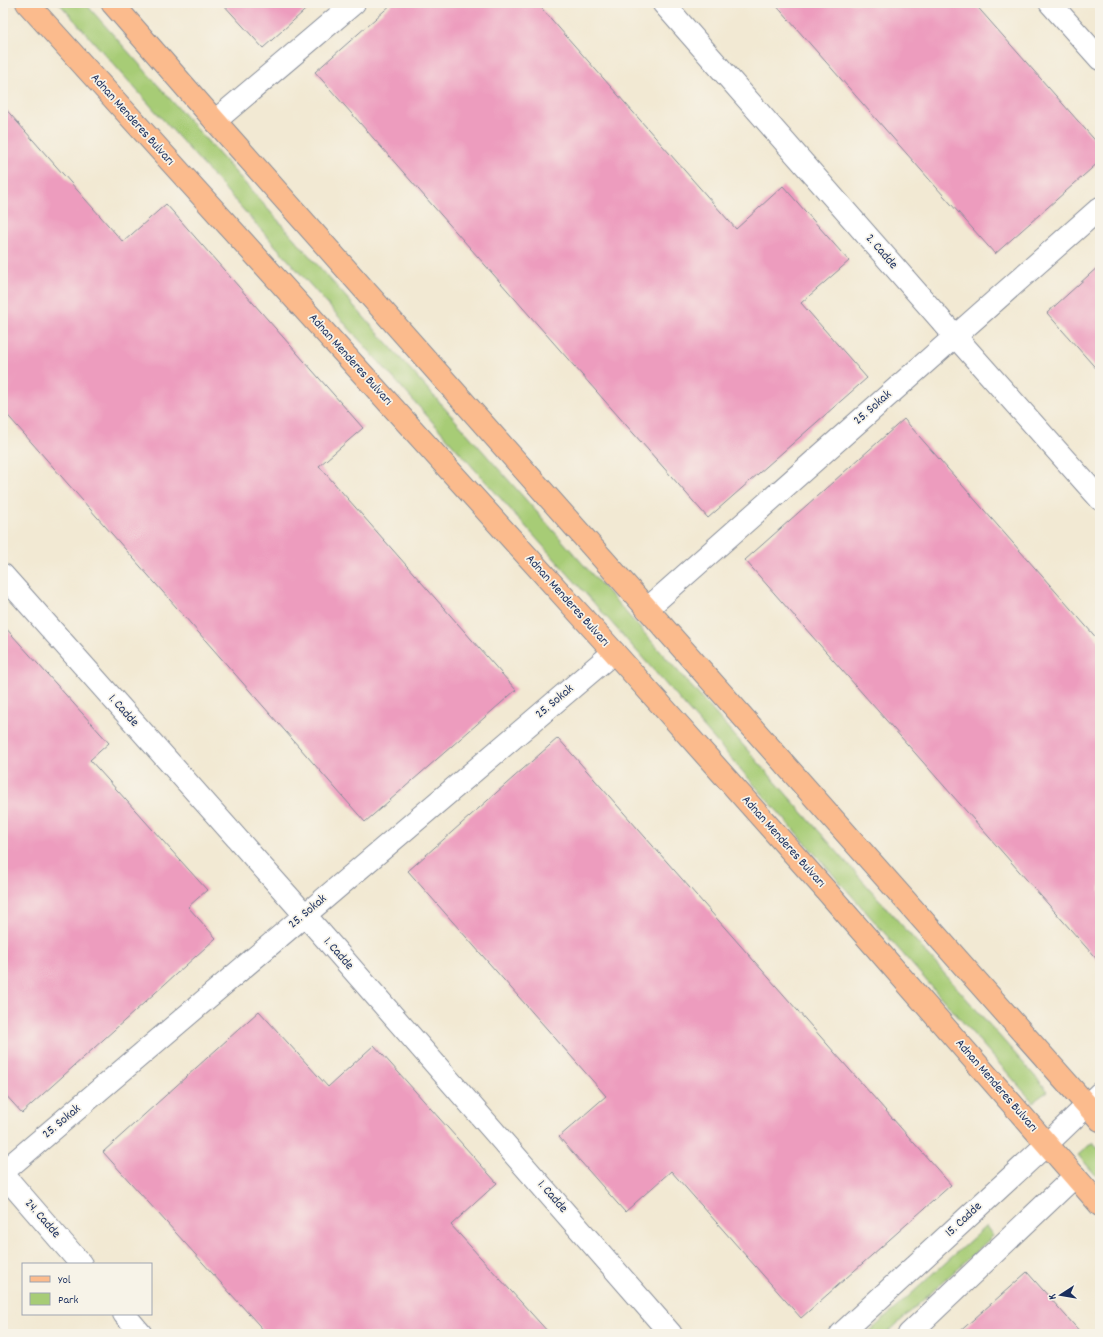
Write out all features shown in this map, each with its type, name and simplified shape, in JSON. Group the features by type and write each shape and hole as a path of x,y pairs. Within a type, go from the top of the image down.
{"main road":[{"name":"Adnan Menderes Bulvarı","path":"26,3 614,652 823,887 1100,1205"},
{"path":"112,3 647,609 1095,1106"}],"street":[{"path":"215,121 354,3"},
{"name":"2. Cadde","path":"663,3 1100,499"},
{"path":"1050,3 1100,59"},
{"name":"25. Sokak","path":"647,609 1100,208"},
{"name":"1. Cadde","path":"3,575 305,915 671,1334"},
{"name":"25. Sokak","path":"3,1173 614,652"},
{"name":"15. Cadde","path":"841,1334 1047,1144 1095,1106"},
{"name":"24. Cadde","path":"3,1173 80,1263"},
{"path":"910,1334 1075,1176"},
{"path":"125,1315 141,1334"}],"green space":[{"path":"59,3 85,3 646,635 1048,1091 1033,1102 634,648"},
{"path":"1093,1142 1100,1151 1100,1180 1078,1155"},
{"path":"986,1226 993,1236 886,1334 867,1334"}],"building":[{"path":"222,3 313,3 263,48"},
{"path":"393,3 537,3 736,229 783,186 849,261 801,303 867,378 708,518 315,72"},
{"path":"774,3 974,3 1100,146 1100,161 995,254"},
{"path":"3,106 123,242 166,204 363,428 319,466 516,690 365,822 3,410"},
{"path":"1100,265 1100,373 1047,313"},
{"path":"904,419 1100,642 1100,963 745,560"},
{"path":"3,625 109,743 90,760 207,890 188,907 216,938 22,1113 3,1092"},
{"path":"558,738 951,1185 801,1318 671,1171 625,1212 559,1137 606,1096 408,871"},
{"path":"259,1011 328,1087 374,1045 497,1183 451,1225 550,1334 267,1334 103,1152"},
{"path":"1027,1272 1082,1334 957,1334"}]}
